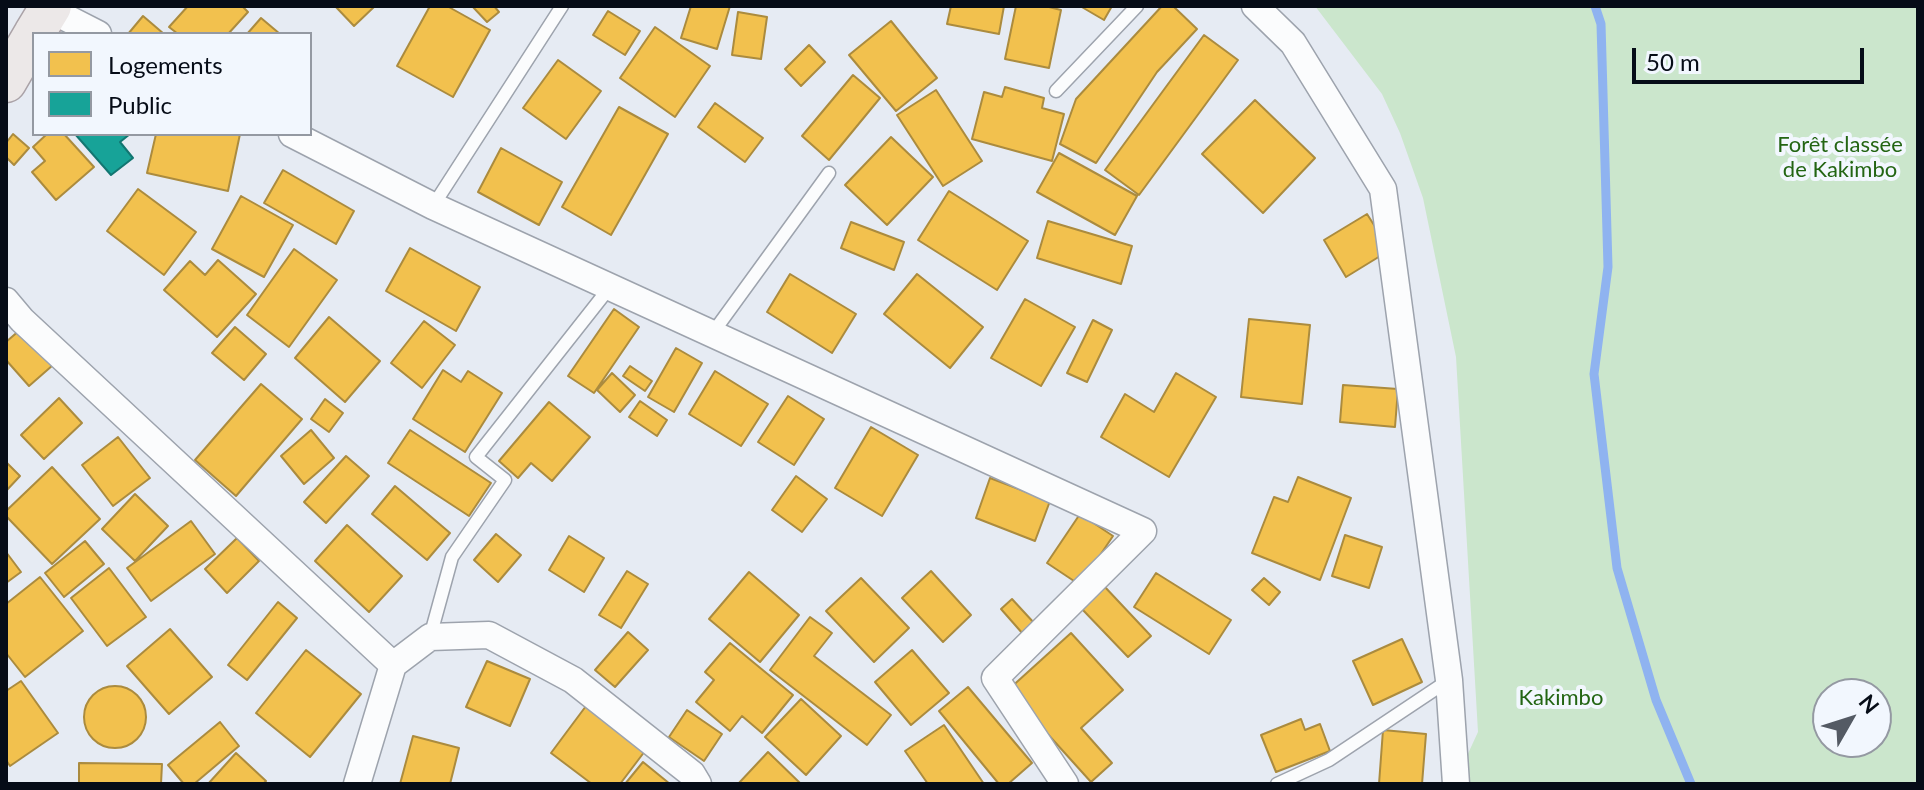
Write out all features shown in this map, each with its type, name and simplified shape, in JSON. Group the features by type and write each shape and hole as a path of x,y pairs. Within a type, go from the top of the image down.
{"main road":[{"path":"6,82 32,38"}],"street":[{"path":"1255,6 1293,43 1383,189 1449,680 1456,784"},
{"path":"42,21 89,32"},
{"path":"296,136 433,206 1143,531 995,678 1065,784"},
{"path":"6,301 22,320 393,665"},
{"path":"357,784 393,665 430,637 489,635 573,680 692,774 698,784"}],"lane":[{"path":"433,206 562,6"},
{"path":"1056,91 1137,6"},
{"path":"712,334 829,173"},
{"path":"430,637 452,557 505,480 476,457 610,287"},
{"path":"1277,784 1329,760 1449,680"}],"green space":[{"path":"1315,6 1918,6 1918,784 1454,784 1478,732 1456,357 1423,198 1400,133 1382,94"}],"building: Logements":[{"path":"188,6 242,6 248,12 230,32 175,32 169,27"},
{"path":"335,6 375,6 354,26"},
{"path":"430,6 447,6 490,30 453,97 397,66"},
{"path":"472,6 494,6 499,12 487,22"},
{"path":"691,6 730,6 717,49 681,38"},
{"path":"951,6 1004,6 999,34 947,24"},
{"path":"1016,6 1045,6 1061,10 1049,68 1005,59"},
{"path":"1080,6 1112,6 1104,20"},
{"path":"1162,6 1173,6 1197,29 1157,72 1096,163 1060,144 1076,99"},
{"path":"608,11 640,31 625,55 593,35"},
{"path":"738,12 767,17 761,59 732,55"},
{"path":"143,16 162,32 130,32"},
{"path":"261,18 278,32 249,32"},
{"path":"891,21 937,78 896,111 849,55"},
{"path":"655,27 710,66 675,117 620,78"},
{"path":"1204,35 1238,60 1139,195 1105,170"},
{"path":"809,45 825,62 801,86 785,69"},
{"path":"558,60 601,91 566,139 523,108"},
{"path":"853,75 880,98 829,160 802,136"},
{"path":"1005,87 1044,98 1042,108 1064,114 1052,161 972,139 984,92 1002,97"},
{"path":"936,90 982,161 943,186 897,115"},
{"path":"1255,100 1315,158 1263,213 1202,154"},
{"path":"715,103 763,138 745,162 698,127"},
{"path":"619,107 668,134 611,235 562,207"},
{"path":"13,134 29,148 14,165 6,157 6,143"},
{"path":"45,136 66,136 94,167 56,200 32,172 45,161 33,147"},
{"path":"156,136 240,136 228,191 147,173"},
{"path":"891,137 933,177 887,225 845,185"},
{"path":"501,148 562,182 539,225 478,192"},
{"path":"1059,153 1137,196 1115,235 1037,192"},
{"path":"283,170 354,211 336,244 264,203"},
{"path":"138,189 196,232 164,275 107,231"},
{"path":"949,191 1028,241 997,290 918,240"},
{"path":"241,196 293,225 264,277 212,249"},
{"path":"1367,214 1390,250 1346,277 1324,240"},
{"path":"1048,221 1132,246 1121,284 1037,258"},
{"path":"851,222 904,242 894,270 841,248"},
{"path":"410,248 480,287 456,331 386,291"},
{"path":"294,249 337,280 289,347 247,315"},
{"path":"218,260 256,294 217,337 164,290 190,261 205,275"},
{"path":"790,274 856,314 832,353 767,312"},
{"path":"917,274 983,327 950,368 884,314"},
{"path":"1025,299 1075,327 1041,386 991,358"},
{"path":"614,309 639,327 594,393 568,376"},
{"path":"329,317 380,361 345,402 295,358"},
{"path":"1249,319 1310,325 1302,404 1241,397"},
{"path":"1093,320 1112,330 1087,382 1067,373"},
{"path":"424,321 455,345 422,388 391,363"},
{"path":"235,327 266,354 244,380 212,353"},
{"path":"21,329 53,365 29,386 6,360 6,342"},
{"path":"676,348 702,363 674,412 648,397"},
{"path":"630,366 652,381 645,391 623,376"},
{"path":"443,370 461,382 468,371 502,393 465,452 413,419"},
{"path":"715,371 768,404 741,446 689,414"},
{"path":"612,373 635,395 620,412 597,390"},
{"path":"1176,373 1216,397 1169,477 1101,437 1125,394 1154,412"},
{"path":"261,384 302,419 236,496 195,460"},
{"path":"1343,385 1398,389 1395,427 1340,422"},
{"path":"788,396 824,419 794,465 758,442"},
{"path":"59,398 82,423 44,459 21,435"},
{"path":"325,399 343,413 329,432 311,419"},
{"path":"640,401 667,420 657,436 629,417"},
{"path":"549,402 590,437 552,481 531,463 518,478 499,461"},
{"path":"871,427 918,455 882,516 835,488"},
{"path":"311,430 334,458 304,484 281,456"},
{"path":"410,430 491,483 469,516 388,463"},
{"path":"118,437 150,478 113,506 82,465"},
{"path":"346,456 369,476 326,523 304,502"},
{"path":"6,462 20,476 6,491"},
{"path":"52,467 100,519 52,564 6,516 6,511"},
{"path":"796,476 827,499 802,532 772,510"},
{"path":"1298,477 1351,498 1320,580 1252,553 1274,497 1288,502"},
{"path":"990,478 1050,501 1035,541 976,518"},
{"path":"395,486 450,533 427,560 372,514"},
{"path":"135,494 168,526 135,561 102,529"},
{"path":"1080,514 1113,536 1080,585 1047,563"},
{"path":"191,521 215,554 151,601 127,568"},
{"path":"347,525 402,576 369,612 315,561"},
{"path":"496,534 521,555 498,582 474,560"},
{"path":"1345,535 1382,547 1369,588 1332,576"},
{"path":"569,536 604,558 584,592 549,570"},
{"path":"237,538 259,561 227,593 205,569"},
{"path":"85,541 104,564 64,597 45,573"},
{"path":"6,552 21,572 6,583"},
{"path":"109,568 146,617 107,646 71,598"},
{"path":"627,571 648,584 621,628 599,615"},
{"path":"931,571 971,615 943,642 902,598"},
{"path":"749,572 799,615 760,662 709,619"},
{"path":"1156,573 1231,620 1209,654 1134,607"},
{"path":"40,577 83,631 25,677 6,653 6,604"},
{"path":"861,578 909,628 874,662 826,611"},
{"path":"1264,578 1280,592 1269,605 1252,590"},
{"path":"1104,586 1151,636 1128,657 1081,608"},
{"path":"1012,599 1035,624 1023,634 1001,609"},
{"path":"278,602 297,618 247,680 228,665"},
{"path":"810,617 832,633 814,656 891,715 867,745 770,670"},
{"path":"170,629 212,677 169,714 127,666"},
{"path":"628,632 648,650 615,687 595,670"},
{"path":"1071,633 1123,690 1081,728 1112,763 1091,782 1008,690"},
{"path":"1402,639 1422,682 1373,705 1353,661"},
{"path":"730,643 793,695 762,733 742,716 730,731 696,702 714,680 705,672"},
{"path":"306,650 361,694 310,757 256,713"},
{"path":"912,650 949,693 911,725 875,682"},
{"path":"487,661 530,679 510,726 466,707"},
{"path":"21,681 58,733 10,766 6,760 6,691"},
{"path":"115,686 127,688 137,695 144,705 144,729 137,739 127,746 115,748 103,746 93,739 86,729 84,717 86,705 93,695 103,688"},
{"path":"968,687 1032,763 1008,784 999,784 939,711"},
{"path":"801,699 841,736 806,775 765,737"},
{"path":"586,706 645,751 620,784 592,784 551,753"},
{"path":"687,710 722,734 704,761 669,737"},
{"path":"1301,719 1305,730 1320,724 1330,751 1276,772 1261,735"},
{"path":"220,722 239,746 194,784 184,784 168,765"},
{"path":"944,725 984,784 928,784 905,751"},
{"path":"1383,730 1426,734 1422,784 1379,784"},
{"path":"413,736 459,748 450,784 400,784"},
{"path":"768,752 801,784 738,784"},
{"path":"236,753 266,781 263,784 208,784"},
{"path":"643,762 670,784 625,784"},
{"path":"79,763 162,764 161,784 79,784"}],"building: Public":[{"path":"77,136 128,136 120,142 133,158 111,175"}],"waterway":[{"path":"1595,6 1601,24 1608,267 1594,374 1617,568 1656,700 1691,784"}],"park label":[{"name":"Forêt classée de Kakimbo","path":"1840,158"},
{"name":"Kakimbo","path":"1561,698"}]}
